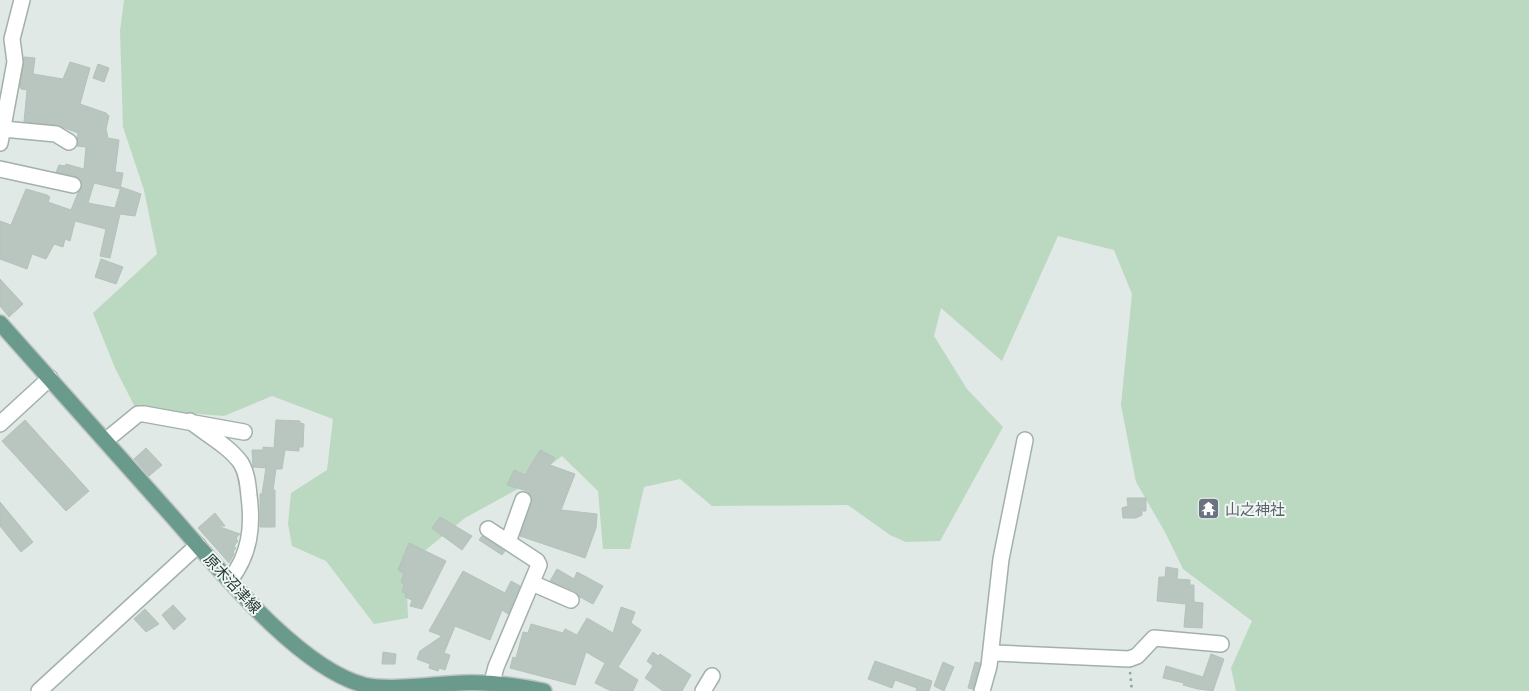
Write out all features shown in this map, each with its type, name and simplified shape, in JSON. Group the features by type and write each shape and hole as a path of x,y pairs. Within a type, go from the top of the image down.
{"main road":[{"name":"原木沼津線","path":"0,323 230,580 275,627 304,651 344,678 366,688 424,688 492,682 544,691"}],"street":[{"path":"22,0 12,39 15,62 1,136 56,134 69,142"},
{"path":"0,169 73,185"},
{"path":"0,424 50,378"},
{"path":"105,441 138,414 190,421 244,432"},
{"path":"190,421 232,453 240,462 248,481 251,527 241,566 230,580"},
{"path":"982,691 990,657 1002,559 1025,440"},
{"path":"508,542 523,500"},
{"path":"488,529 537,561 539,565 496,666 492,682"},
{"path":"39,691 198,545"},
{"path":"532,583 571,600"},
{"path":"990,657 996,653 1129,659 1137,656 1154,638 1221,644"},
{"path":"703,691 712,676"}],"path":[{"path":"1129,659 1132,691"}],"green space":[{"path":"124,0 1529,0 1529,691 1236,691 1231,668 1252,621 1183,569 1165,532 1136,482 1121,405 1132,294 1114,250 1058,236 1002,361 941,308 934,336 967,389 1003,427 940,541 906,542 890,535 848,505 712,506 680,479 644,487 630,549 603,549 598,491 562,456 525,485 465,518 406,566 408,618 374,624 326,561 292,546 288,524 291,493 327,470 333,419 272,396 224,416 136,409 115,368 93,313 157,254 144,190 123,127 120,31"}],"building":[{"path":"24,57 35,58 33,74 63,79 70,62 90,68 80,104 106,113 109,116 106,129 108,138 119,140 115,172 123,173 120,189 94,183 88,203 115,208 121,187 141,194 135,216 120,214 110,258 100,256 106,229 75,221 70,241 65,239 63,247 54,244 46,259 32,254 27,269 0,259 0,221 11,225 26,189 47,195 50,197 48,202 71,210 82,183 75,176 56,172 59,165 65,166 66,164 84,169 86,147 77,146 78,133 57,125 24,122 27,90 20,87"},
{"path":"98,64 109,68 104,82 93,78"},
{"path":"101,259 123,267 116,284 95,277"},
{"path":"0,279 23,304 9,317 0,306"},
{"path":"25,420 89,491 66,511 2,441"},
{"path":"276,420 300,421 300,423 304,424 303,447 299,447 299,451 285,450 282,469 276,469 273,490 275,490 275,527 260,527 260,494 262,494 266,468 253,467 252,450 263,450 263,447 274,448"},
{"path":"146,448 162,465 149,476 134,459"},
{"path":"540,450 555,458 550,465 575,474 561,510 597,514 596,528 585,558 520,536 532,498 527,491 507,485 514,470 525,475"},
{"path":"1127,498 1146,498 1146,511 1142,511 1142,515 1136,518 1123,518 1122,508 1128,506"},
{"path":"0,502 33,542 21,552 0,526"},
{"path":"215,513 225,526 217,526 240,534 236,538 238,541 234,546 236,548 229,563 198,528"},
{"path":"440,517 472,536 462,550 432,528"},
{"path":"482,536 505,551 502,555 479,540"},
{"path":"409,543 446,561 422,609 410,606 412,600 405,597 406,593 402,592 404,585 401,582 404,573 398,570"},
{"path":"1166,567 1178,569 1177,579 1190,580 1190,585 1194,585 1194,602 1203,603 1202,628 1184,627 1186,604 1157,601 1159,577 1165,577"},
{"path":"557,569 574,579 577,572 603,586 593,604 580,597 575,591 550,581"},
{"path":"463,571 505,593 511,581 520,586 508,614 502,610 490,640 455,626 444,653 450,655 445,670 439,668 438,671 429,668 430,664 417,659 420,651 442,636 429,631"},
{"path":"173,605 186,619 174,630 162,615"},
{"path":"621,607 635,612 631,623 641,630 618,667 638,680 633,691 611,691 595,683 605,663 586,652 575,685 510,668 513,657 516,658 523,632 528,633 531,624 563,633 565,629 577,635 587,618 613,633"},
{"path":"145,609 159,624 146,632 134,619"},
{"path":"383,652 396,654 395,664 382,664"},
{"path":"653,652 658,656 660,654 691,675 682,691 663,691 645,678 653,666 647,661"},
{"path":"1211,654 1224,659 1213,691 1198,689 1183,685 1184,683 1163,678 1166,666 1203,677"},
{"path":"875,661 932,681 929,691 916,691 917,688 895,680 892,688 868,679"},
{"path":"943,662 954,667 944,691 934,686"},
{"path":"975,662 980,663 973,689 968,688"}],"place":[{"name":"山之神社","path":"1209,509"}]}
